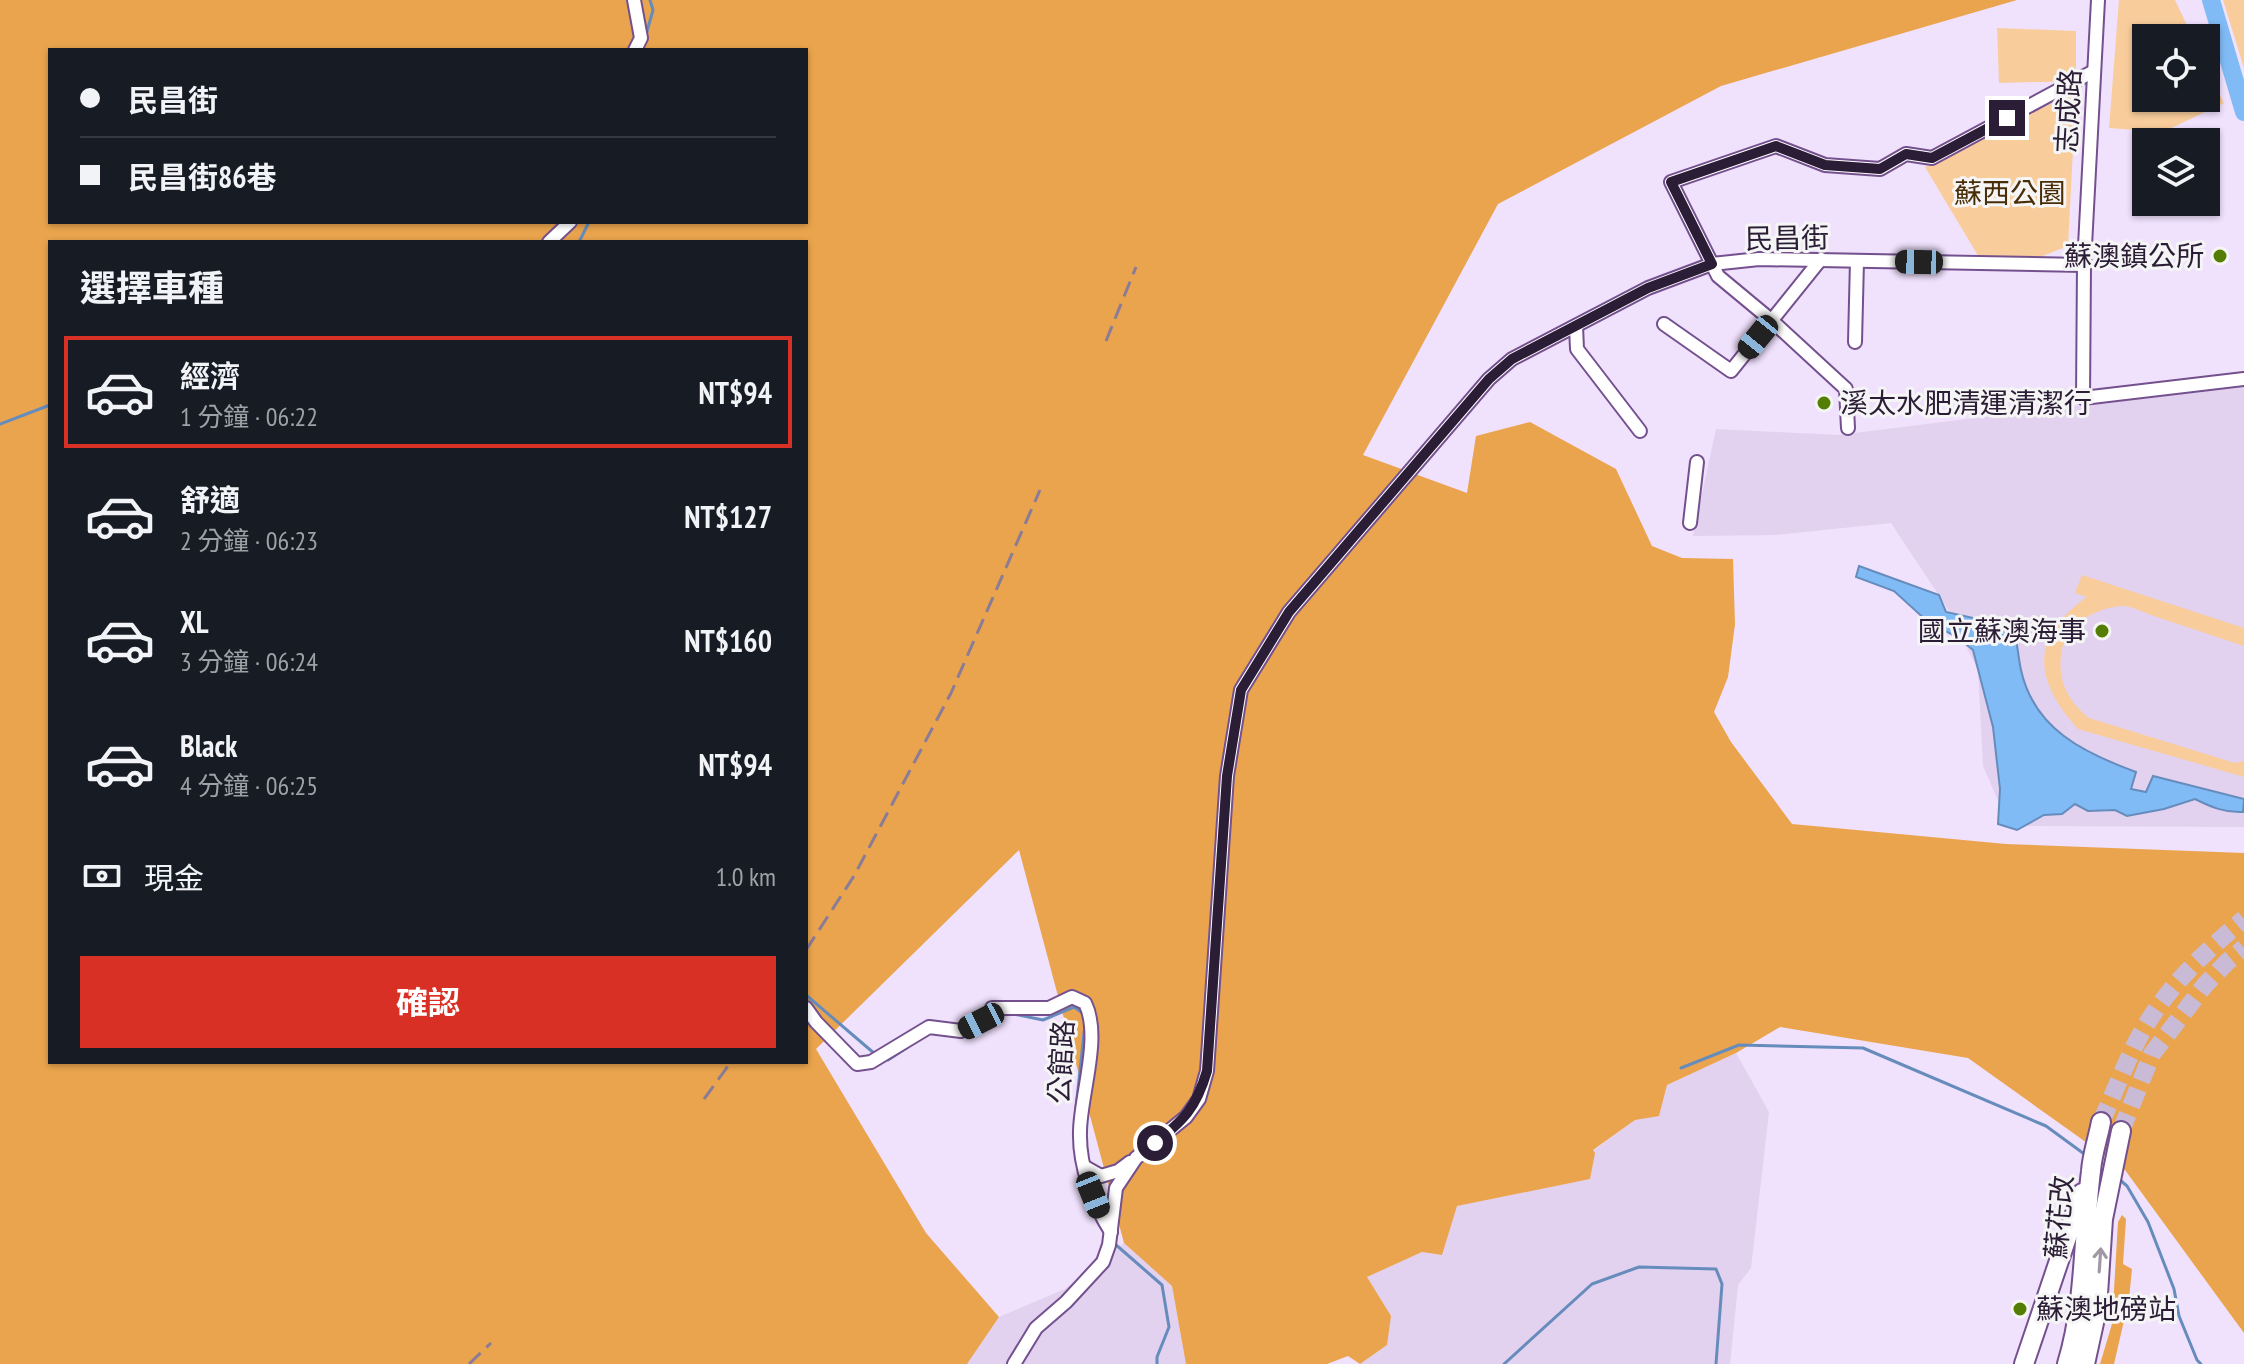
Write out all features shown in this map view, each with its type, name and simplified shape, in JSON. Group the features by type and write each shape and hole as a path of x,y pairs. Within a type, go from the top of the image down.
{"main road":[{"name":"蘇花改","path":"2065,1364 2074,1341 2091,1168 2101,1122"},
{"name":"蘇花改","path":"2085,1364 2097,1309 2103,1219 2121,1131"},
{"path":"2024,1364 2091,1168"}],"street":[{"path":"634,0 641,38 636,48"},
{"name":"志成路","path":"2098,0 2084,265 2083,398 2244,379"},
{"path":"1848,428 1846,389 1718,276 1671,182 1776,146 1825,165 1880,169 1906,154 1932,158 2094,71"},
{"path":"551,240 568,224"},
{"name":"民昌街","path":"1111,1232 1116,1188 1136,1158 1186,1117 1199,1099 1207,1071 1227,776 1241,690 1289,612 1489,379 1512,359 1648,288 1712,264 1759,259 1821,259 2084,265"},
{"path":"1664,324 1731,371 1821,259"},
{"path":"1855,342 1857,261"},
{"path":"1576,326 1577,349 1640,431"},
{"path":"1690,523 1697,462"},
{"name":"公館路","path":"808,1011 857,1064 871,1062 929,1027 961,1031 995,1012 992,1008 1049,1008 1072,997 1085,1003 1090,1024 1090,1060 1080,1132 1085,1173 1111,1232"},
{"path":"1085,1167 1101,1176 1118,1171 1136,1158"},
{"path":"1014,1364 1036,1328 1066,1302 1103,1262 1111,1232"}],"shaded area":[{"path":"0,0 2017,0 1721,86 1498,204 1363,455 1467,493 1476,436 1530,422 1616,469 1652,546 1682,558 1733,559 1735,624 1728,677 1714,712 1731,742 1792,824 2006,844 2244,853 2244,1333 2125,1170 1968,1058 1780,1027 1736,1053 1667,1085 1659,1116 1635,1120 1593,1150 1590,1179 1457,1206 1442,1255 1422,1252 1367,1277 1391,1316 1387,1345 1360,1364 1348,1356 1327,1364 1186,1364 1172,1286 1124,1243 1019,850 816,1049 926,1233 999,1317 967,1364 0,1364"},
{"name":"國立蘇澳海事","path":"2244,385 2244,827 2009,826 1983,766 1978,670 1946,606 1891,523 1775,535 1693,536 1716,429 1838,435"},
{"path":"1736,1053 1769,1112 1751,1268 1738,1285 1730,1364 1360,1364 1387,1345 1367,1277 1422,1252 1442,1255 1456,1206 1590,1179 1593,1151 1635,1120 1659,1115 1667,1085"},
{"path":"2122,1215 2126,1219 2123,1264 2132,1269 2129,1299 2114,1364 2100,1364 2112,1324 2118,1222"},
{"path":"1124,1243 1172,1286 1186,1364 967,1364 999,1317 1065,1289"}],"green space":[{"path":"2119,0 2175,0 2186,24 2132,24 2132,112 2205,112 2171,128 2109,128"},
{"path":"2223,0 2244,0 2244,68"},
{"path":"1997,28 2076,31 2076,81 1999,83"},
{"name":"蘇西公園","path":"2076,91 2068,246 2033,260 1980,259 1925,167"},
{"path":"2082,575 2244,628 2244,646 2133,608 2111,607 2082,620 2068,635 2061,655 2061,674 2066,691 2089,718 2235,763 2244,761 2244,777 2078,729 2063,711 2052,693 2044,659 2055,627 2087,597 2075,593"}],"water":[{"path":"1859,566 1939,595 1946,612 2014,627 2021,670 2037,708 2049,723 2080,747 2136,772 2131,789 2146,792 2153,776 2244,799 2243,812 2218,809 2195,799 2127,816 2115,810 2088,811 2075,804 2062,814 2044,815 2017,830 1998,824 2000,789 1993,727 1973,650 1957,637 1928,622 1894,591 1856,577"}],"waterway":[{"path":"646,35 653,10 650,0"},
{"path":"2211,0 2244,112"},
{"path":"580,240 588,224"},
{"path":"0,424 48,406"},
{"path":"808,997 875,1054"},
{"path":"1009,1013 1043,1020 1074,1007 1084,1014"},
{"path":"1076,1108 1085,1024"},
{"path":"1681,1068 1739,1045 1863,1048 2046,1126 2087,1156"},
{"path":"888,1060 908,1047"},
{"path":"1079,1171 1082,1192 1094,1212"},
{"path":"2119,1179 2127,1186 2148,1222 2174,1289 2179,1316 2201,1364"},
{"path":"1115,1244 1162,1285 1169,1327 1157,1364"},
{"path":"1504,1364 1592,1284 1639,1267 1716,1269 1722,1284 1716,1364"}],"tunnel":[{"path":"2101,1122 2136,1043 2157,1008 2198,961 2244,919"},
{"path":"2121,1131 2152,1054 2205,985 2244,948"}],"railway":[{"path":"1106,341 1136,267"},
{"path":"808,947 854,876 951,693 1040,490"},
{"path":"704,1099 730,1064"},
{"path":"469,1364 491,1343"}],"place":[{"name":"蘇澳鎮公所","path":"2220,256"},
{"name":"溪太水肥清運清潔行","path":"1824,403"},
{"name":"國立蘇澳海事","path":"2102,631"},
{"name":"蘇澳地磅站","path":"2020,1309"}],"route":[{"path":"1155,1143 1186,1117 1199,1099 1207,1071 1227,776 1241,690 1289,612 1489,379 1512,359 1648,288 1712,264 1671,182 1776,146 1825,165 1880,169 1906,154 1932,158 2007,118"}]}
